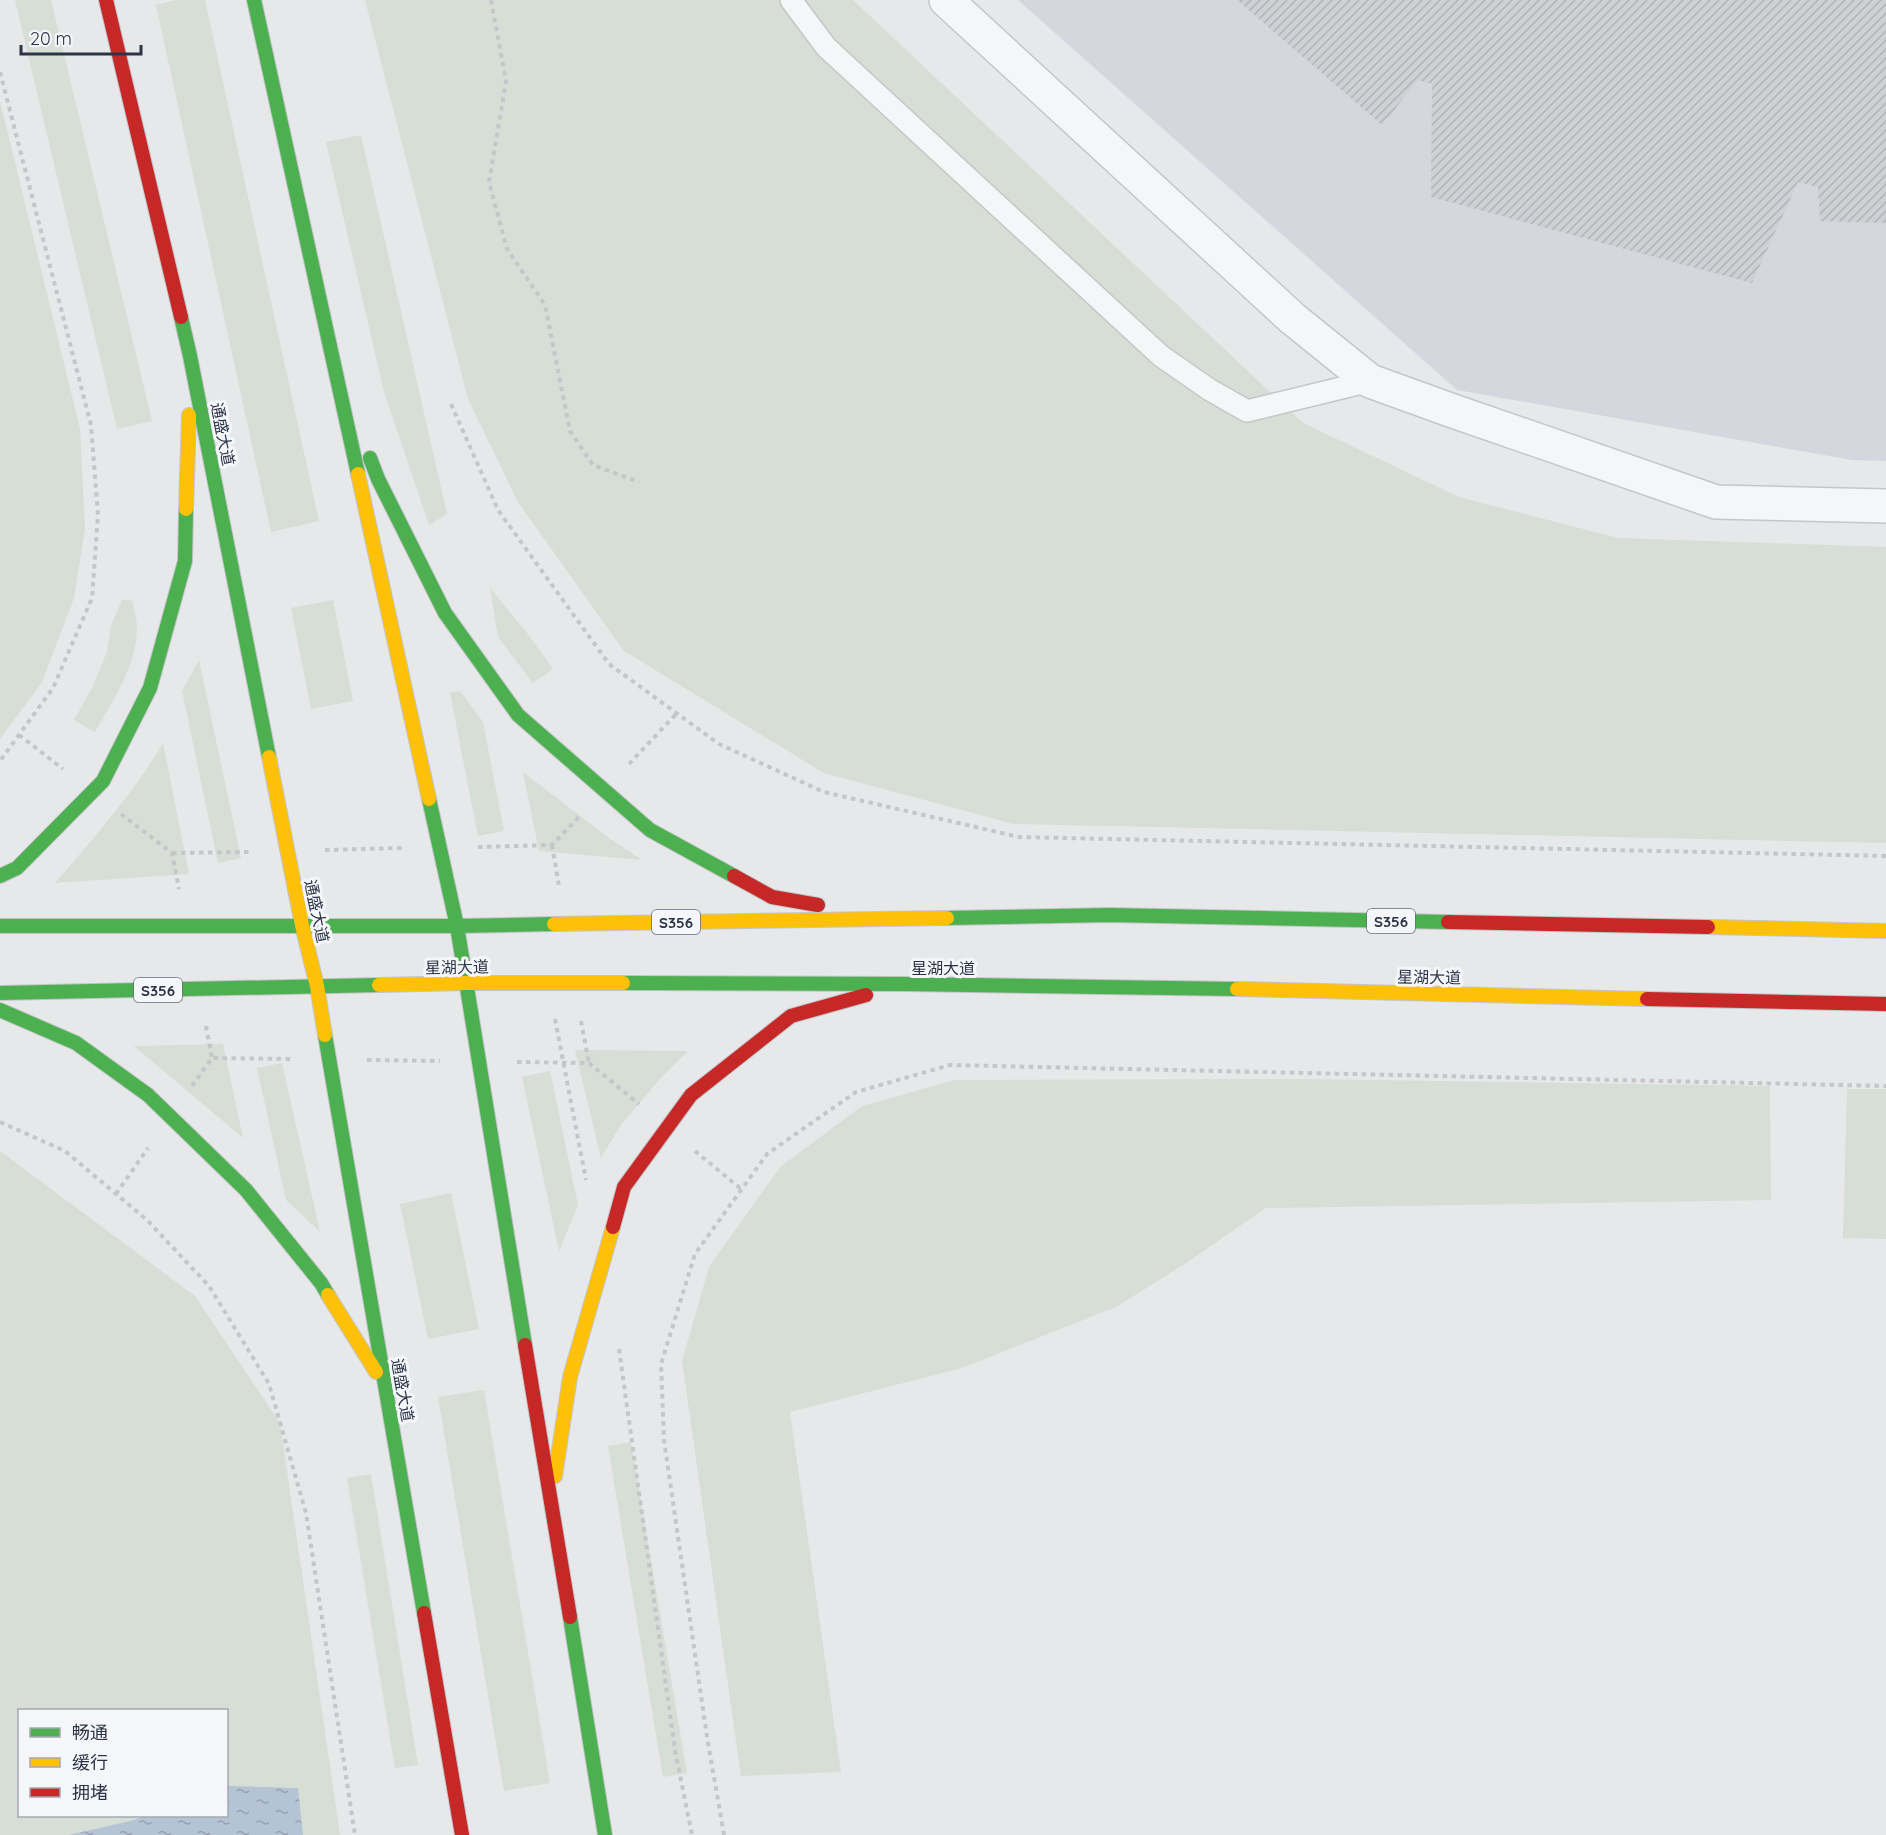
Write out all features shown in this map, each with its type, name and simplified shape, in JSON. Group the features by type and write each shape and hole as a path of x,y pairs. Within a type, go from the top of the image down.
{"main road":[{"name":"通盛大道","path":"106,0 190,356 302,925 317,986 462,1835"},
{"path":"254,0 457,926 605,1835"},
{"path":"328,334 378,479 445,613 518,715 650,830 772,897 896,918"},
{"path":"0,876 17,868 103,781 150,688 184,561 190,356"},
{"name":"S356","path":"0,926 457,926 1121,915 1886,931"},
{"name":"星湖大道","path":"0,993 465,983 904,984 1886,1004"},
{"path":"550,1504 570,1377 624,1186 691,1095 791,1016 904,984"},
{"path":"0,1010 76,1042 148,1095 246,1191 321,1283 386,1387"}],"street":[{"path":"946,0 1292,318 1370,381 1716,502 1886,506"}],"lane":[{"path":"791,0 826,47 1161,356 1210,390 1247,411 1370,381"}],"path":[{"path":"491,0 506,81 489,182 507,249 544,305 570,431 593,465 639,482"},
{"path":"0,72 90,425 98,515 92,598 53,688 0,761"},
{"path":"451,404 498,510 609,664 719,744 824,792 1019,837 1886,856"},
{"path":"19,735 172,853 186,926"},
{"path":"549,983 586,1180"},
{"path":"116,1194 212,1058 198,989"},
{"path":"212,1058 589,1063 741,1189"},
{"path":"724,1835 707,1737 664,1440 661,1364 695,1254 741,1189 767,1154 856,1092 950,1065 1886,1086"},
{"path":"0,1122 65,1151 147,1220 209,1286 269,1384 306,1513 355,1835"},
{"path":"617,1341 675,1750 692,1835"}],"shaded area":[{"path":"15,0 51,0 152,421 117,429"},
{"path":"176,0 205,0 319,521 271,532 156,5"},
{"path":"365,0 853,0 1303,423 1459,497 1618,538 1886,547 1886,843 1014,824 824,773 624,651 518,502 468,399"},
{"path":"1018,0 1886,0 1886,461 1852,460 1457,390"},
{"path":"0,101 80,429 85,529 74,598 42,682 0,739"},
{"path":"361,135 447,514 429,525 384,392 326,142"},
{"path":"490,588 553,669 533,683 498,637"},
{"path":"122,600 132,600 137,624 135,645 122,684 95,732 74,720 92,688 107,652 111,626"},
{"path":"333,600 353,701 311,709 291,608"},
{"path":"199,660 241,858 218,863 182,691"},
{"path":"460,691 483,722 504,831 478,836 450,693"},
{"path":"163,743 189,874 55,883 125,798"},
{"path":"523,772 609,838 642,860 539,851"},
{"path":"223,1044 243,1138 134,1046"},
{"path":"575,1050 688,1051 659,1080 620,1126 601,1158"},
{"path":"282,1063 320,1232 286,1200 257,1068"},
{"path":"550,1071 578,1205 559,1251 522,1077"},
{"path":"1299,1079 1770,1086 1771,1200 1266,1208 1186,1263 1116,1307 962,1368 790,1412 841,1772 741,1776 682,1361 709,1267 780,1167 862,1106 955,1080"},
{"path":"1847,1089 1886,1089 1886,1239 1843,1238"},
{"path":"0,1151 195,1296 280,1423 340,1835 0,1835"},
{"path":"451,1193 479,1329 428,1339 400,1204"},
{"path":"484,1390 550,1783 504,1791 438,1397"},
{"path":"631,1442 687,1773 663,1777 608,1446"},
{"path":"371,1474 418,1765 395,1768 347,1478"}],"water":[{"path":"228,1786 298,1788 303,1835 69,1835 143,1817 228,1817"}],"building":[{"path":"1237,0 1886,0 1886,223 1820,221 1818,187 1798,182 1752,283 1431,197 1432,84 1418,80 1382,125"}],"traffic: fast":[{"path":"254,0 358,474"},
{"path":"181,317 269,757"},
{"path":"370,458 378,479 445,613 518,715 650,830 734,876"},
{"path":"0,876 17,868 103,781 150,688 185,561 186,509"},
{"path":"429,799 457,926 525,1345"},
{"path":"947,918 1109,915 1448,922"},
{"path":"0,926 554,924"},
{"path":"623,983 1237,989"},
{"path":"0,993 379,985"},
{"path":"0,1010 76,1043 148,1095 246,1190 321,1283 328,1295"},
{"path":"325,1035 424,1613"},
{"path":"570,1617 605,1835"}],"traffic: slow":[{"path":"186,509 189,415"},
{"path":"358,474 429,799"},
{"path":"269,757 302,925 317,986 325,1035"},
{"path":"554,924 947,918"},
{"path":"1708,927 1886,931"},
{"path":"379,985 623,983"},
{"path":"1237,989 1647,999"},
{"path":"555,1476 570,1377 613,1227"},
{"path":"328,1295 376,1372"}],"traffic: jam":[{"path":"106,0 181,317"},
{"path":"734,876 772,897 818,905"},
{"path":"1448,922 1708,927"},
{"path":"613,1227 624,1187 691,1095 791,1016 866,995"},
{"path":"1647,999 1886,1004"},
{"path":"525,1345 570,1617"},
{"path":"424,1613 462,1835"}]}
